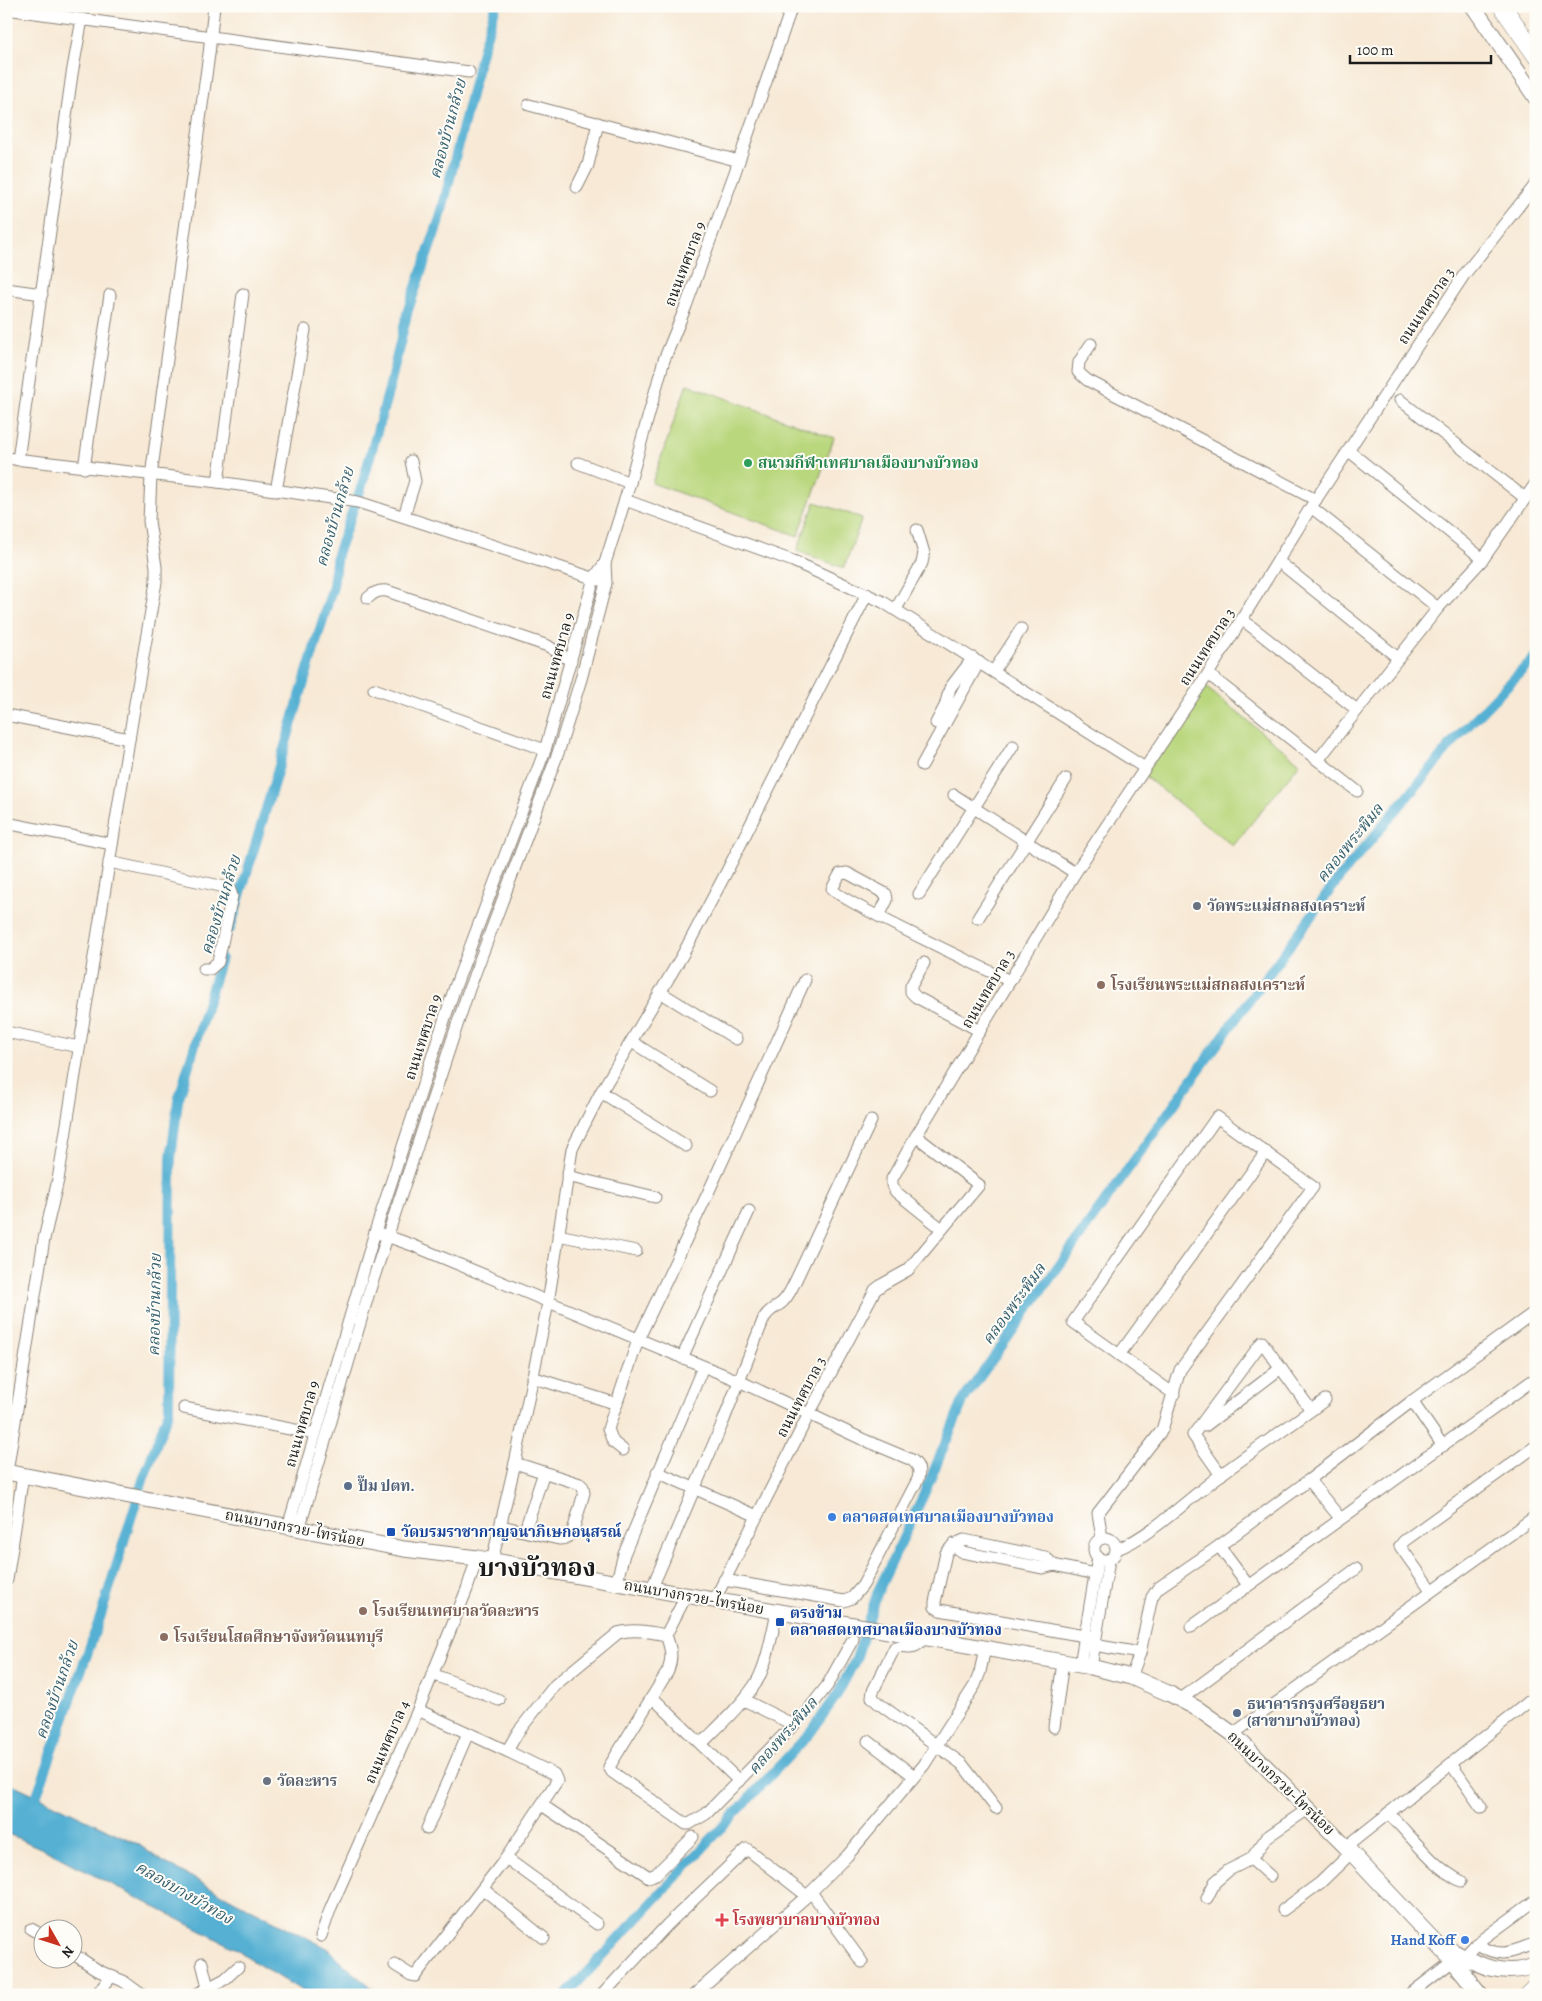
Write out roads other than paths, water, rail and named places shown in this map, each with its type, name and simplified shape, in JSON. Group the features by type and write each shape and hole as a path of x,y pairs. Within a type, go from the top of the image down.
{"main road":[{"path":"1473,6 1536,98"},
{"path":"1491,6 1523,36"},
{"path":"1502,6 1536,55"},
{"name":"ถนนบางกรวย-ไทรน้อย","path":"7,1472 134,1498 434,1554 485,1560 985,1648 1085,1666 1131,1677 1181,1699 1233,1734 1348,1850 1433,1940 1458,1959 1499,1971 1520,1970 1536,1965"},
{"name":"ถนนบางกรวย-ไทรน้อย","path":"1458,1959 1480,1995"},
{"path":"1529,1995 1536,1988"}],"street":[{"path":"7,1472 44,1239 58,1180 156,582 156,567 149,522 151,476 212,37 214,6"},
{"name":"ถนนเทศบาล 9","path":"293,1528 315,1434 375,1232 455,987 545,750 594,578 605,563 625,500 664,360 689,298 739,161 792,6"},
{"path":"6,9 469,72"},
{"path":"82,19 72,74 42,294 12,459 218,482 358,502 606,583"},
{"path":"529,105 739,161"},
{"path":"577,187 588,165 598,123"},
{"name":"ถนนเทศบาล 3","path":"942,1229 896,1192 892,1185 892,1179 916,1136 1075,873 1243,620 1314,503 1464,275 1536,184"},
{"path":"6,289 42,294"},
{"path":"218,482 243,294"},
{"path":"84,468 110,295"},
{"path":"276,491 305,330"},
{"path":"1091,344 1078,366 1078,372 1087,380 1314,503 1438,608"},
{"path":"1400,400 1525,498"},
{"path":"1348,451 1483,559"},
{"path":"404,516 415,481 411,461"},
{"path":"578,463 630,483"},
{"path":"1318,760 1438,608 1483,559 1536,483"},
{"path":"625,500 794,561 867,594 896,609 1145,768"},
{"path":"896,609 922,563 924,553 917,530"},
{"path":"1278,561 1398,658"},
{"name":"ถนนเทศบาล 9","path":"293,1528 469,989 558,753 581,679 606,583 605,563"},
{"path":"368,598 380,590 387,591 548,646 571,661"},
{"name":"ถนนเทศบาล 4","path":"321,1936 331,1907 418,1710 467,1590 485,1560 500,1526 548,1303 572,1148 601,1092 683,954 867,594"},
{"path":"1243,620 1357,710"},
{"path":"994,672 1021,629"},
{"path":"922,748 940,717 950,688 976,660"},
{"path":"922,765 976,660"},
{"path":"1208,674 1357,791"},
{"path":"374,689 545,750"},
{"path":"6,715 129,739"},
{"path":"919,894 1013,746"},
{"path":"978,918 1066,779"},
{"path":"954,795 1075,873"},
{"path":"6,823 112,844"},
{"path":"109,862 225,887 230,890 232,896 218,962 210,969 204,969"},
{"path":"879,916 887,900 886,894 847,873 840,874 833,885 834,892 879,916 1010,981"},
{"path":"924,963 912,986 911,992 916,997 980,1031"},
{"path":"623,1450 613,1442 608,1428 638,1340 708,1193 805,980"},
{"path":"660,992 736,1039"},
{"path":"6,1032 79,1047"},
{"path":"632,1042 710,1091"},
{"path":"601,1092 686,1146"},
{"path":"1102,1538 1098,1513 1162,1430 1174,1394 1180,1370 1313,1186 1217,1116 1073,1322 1174,1394"},
{"path":"651,1590 764,1318 773,1307 780,1304 787,1297 793,1286 871,1121"},
{"name":"ถนนเทศบาล 3","path":"714,1601 809,1414 875,1290 890,1279 908,1270 979,1185 916,1136"},
{"path":"1119,1355 1266,1152"},
{"path":"567,1176 655,1197"},
{"path":"682,1358 749,1211"},
{"path":"375,1232 739,1381 862,1439 912,1460 918,1465 920,1471 918,1479 863,1585 852,1598 844,1601 724,1580"},
{"path":"558,1235 636,1251"},
{"path":"1131,1677 1140,1652 1152,1597 1158,1588 1219,1546 1412,1401 1536,1311"},
{"path":"1193,1435 1262,1342 1311,1410"},
{"path":"616,1584 624,1554 657,1472 703,1367"},
{"path":"1193,1435 1281,1368"},
{"path":"532,1378 616,1404"},
{"path":"1191,1627 1248,1584 1536,1378"},
{"path":"1117,1548 1129,1544 1144,1534 1221,1475 1325,1400"},
{"path":"1412,1401 1442,1446"},
{"path":"184,1408 315,1434"},
{"path":"1193,1435 1221,1475"},
{"path":"1431,1590 1400,1546 1404,1541 1536,1446"},
{"path":"500,1526 559,1539 569,1536 584,1493 583,1487 580,1484 515,1463"},
{"path":"525,1530 544,1472"},
{"path":"657,1472 757,1516"},
{"path":"7,1580 23,1476"},
{"path":"1309,1480 1340,1518"},
{"path":"1233,1734 1536,1516"},
{"path":"1089,1640 1095,1574 1104,1559 1115,1555 1117,1548 1112,1539 1102,1538"},
{"path":"1102,1538 1094,1546 1095,1553 1104,1559"},
{"path":"1095,1574 1054,1565 1043,1568 1001,1554 962,1552 953,1545 944,1557 935,1602 936,1608 1140,1652"},
{"path":"1219,1546 1248,1584"},
{"path":"1085,1666 1104,1559"},
{"path":"1181,1699 1356,1569"},
{"path":"686,1596 666,1636 672,1651 672,1660 652,1697 609,1764 612,1772 686,1824 706,1814 794,1725 827,1686 853,1639"},
{"path":"701,1744 744,1700 756,1682 762,1670 777,1612"},
{"path":"507,1751 518,1732 555,1685 618,1633 624,1631 652,1632 666,1636"},
{"path":"924,1638 912,1648 895,1647 873,1691 872,1697 962,1764 996,1808"},
{"path":"694,1995 809,1894 847,1856 924,1765 974,1685 980,1672 985,1648"},
{"path":"1054,1727 1063,1662"},
{"path":"432,1674 499,1700"},
{"path":"1283,1910 1320,1883 1348,1850 1388,1813 1536,1696"},
{"path":"652,1697 739,1781"},
{"path":"744,1700 794,1725"},
{"path":"395,1965 415,1976 506,1858 557,1782 555,1776 507,1751 418,1710"},
{"path":"427,1829 468,1733"},
{"path":"868,1741 914,1776"},
{"path":"1451,1764 1480,1807"},
{"path":"542,1805 649,1877 656,1874 693,1837"},
{"path":"1207,1898 1215,1882 1229,1870 1251,1859 1267,1837 1308,1809"},
{"path":"1388,1813 1445,1873 1460,1881"},
{"path":"602,1995 668,1924 747,1849 809,1894 862,1962"},
{"path":"506,1858 597,1924"},
{"path":"1251,1859 1270,1876"},
{"path":"484,1888 544,1938"},
{"path":"1409,1995 1536,1900"},
{"path":"1476,1944 1497,1954 1507,1954 1536,1943"},
{"path":"82,1959 111,1977 123,1981 142,1995"},
{"path":"202,1963 208,1987"},
{"path":"195,1995 225,1979 238,1967"},
{"path":"96,1995 111,1977"}],"water":[{"name":"คลองบางบัวทอง","path":"6,1781 138,1844 160,1860 329,1949 343,1964 381,1995 309,1995 243,1955 240,1951 45,1850 6,1833"}],"waterway":[{"name":"คลองบ้านกล้วย","path":"230,929 333,586 337,554 362,485 389,389 408,310 440,218 483,47 496,6"},
{"name":"คลองพระพิมล","path":"566,1995 811,1732 837,1695 856,1659 878,1591 924,1494 964,1399 1213,1050 1339,878 1460,734 1536,656"},
{"name":"คลองบ้านกล้วย","path":"32,1809 101,1615 143,1480 169,1410 171,1158 178,1101 221,958"}],"place":[{"name":"สนามกีฬาเทศบาลเมืองบางบัวทอง","path":"748,463"},
{"name":"วัดพระแม่สกลสงเคราะห์","path":"1197,906"},
{"name":"โรงเรียนพระแม่สกลสงเคราะห์","path":"1101,985"},
{"name":"ปั๊ม ปตท.","path":"348,1486"},
{"name":"ตลาดสดเทศบาลเมืองบางบัวทอง","path":"832,1517"},
{"name":"วัดบรมราชากาญจนาภิเษกอนุสรณ์","path":"391,1532"},
{"name":"โรงเรียนเทศบาลวัดละหาร","path":"363,1611"},
{"name":"ตรงข้าม ตลาดสดเทศบาลเมืองบางบัวทอง","path":"780,1622"},
{"name":"โรงเรียนโสตศึกษาจังหวัดนนทบุรี","path":"164,1637"},
{"name":"ธนาคารกรุงศรีอยุธยา (สาขาบางบัวทอง)","path":"1237,1713"},
{"name":"วัดละหาร","path":"267,1781"},
{"name":"โรงพยาบาลบางบัวทอง","path":"722,1920"},
{"name":"Hand Koff","path":"1465,1940"}],"district":[{"name":"บางบัวทอง","path":"537,1568"}]}
